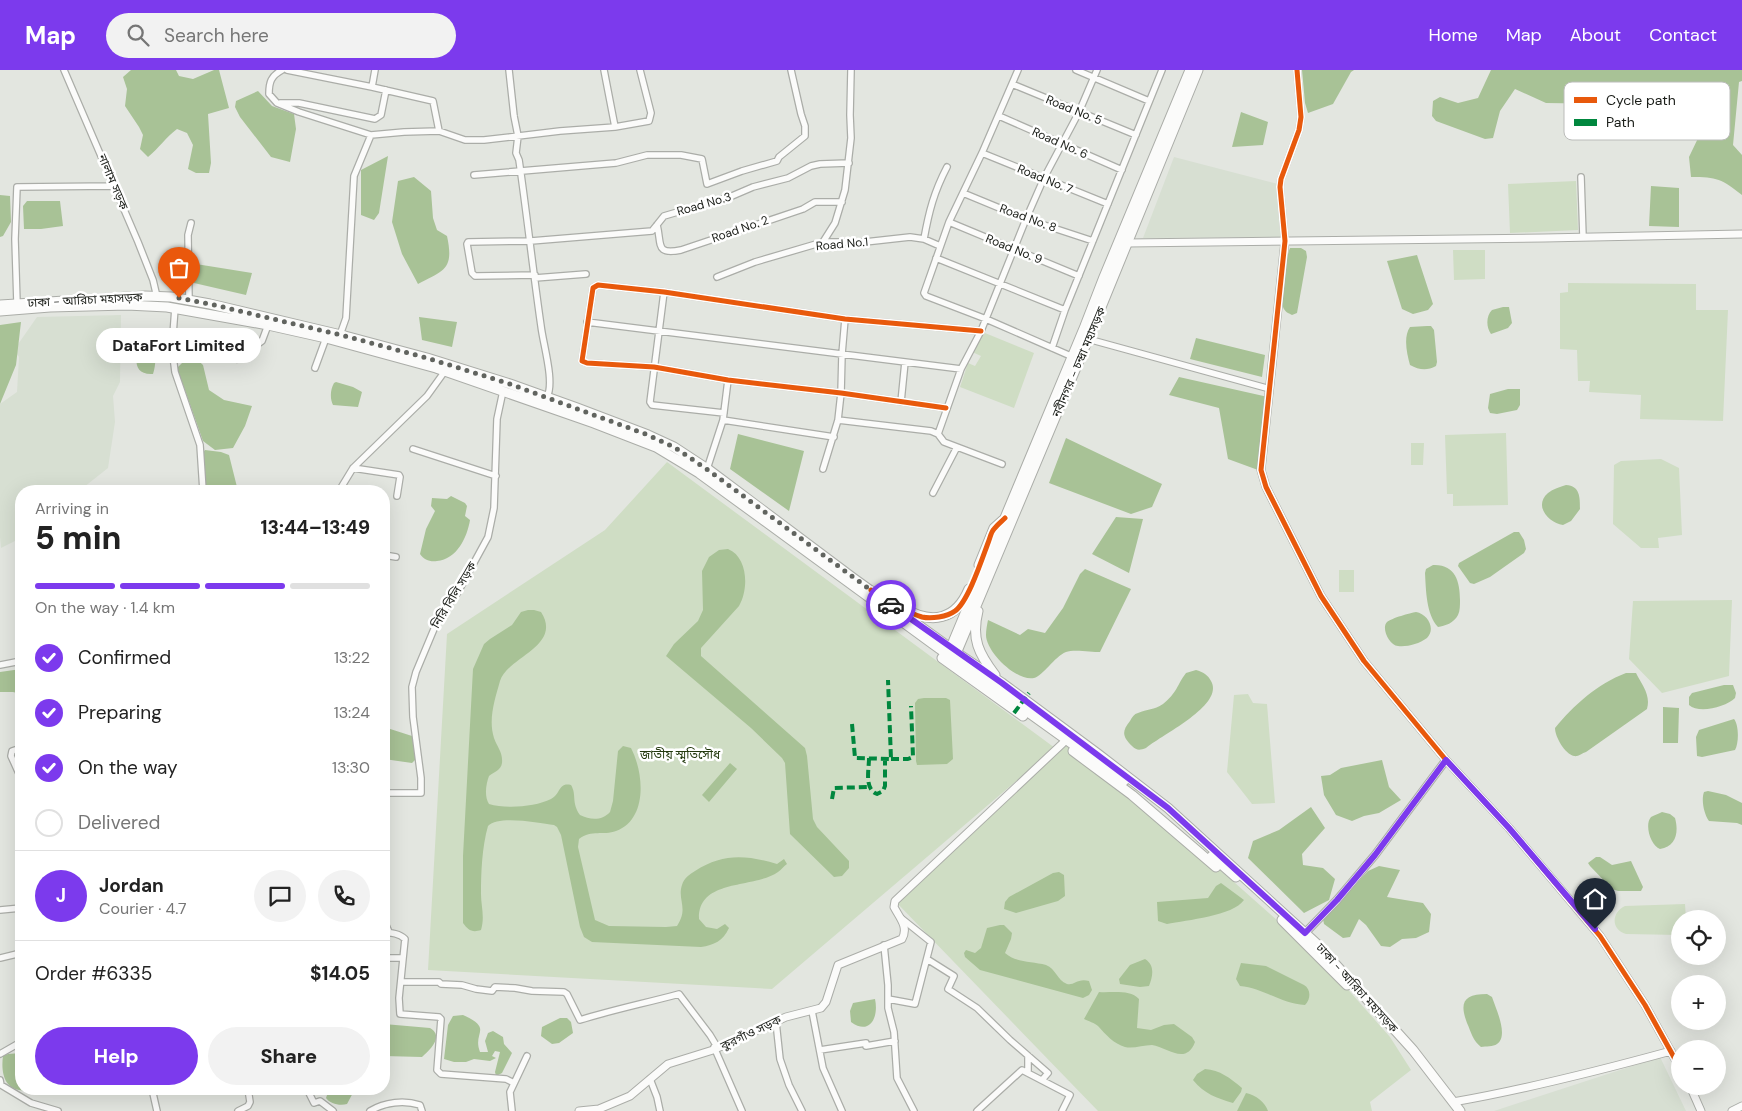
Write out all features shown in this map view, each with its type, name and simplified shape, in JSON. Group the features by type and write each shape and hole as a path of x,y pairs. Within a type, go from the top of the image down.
{"highway":[{"name":"নবীনগর - চন্দ্রা মহাসড়ক","path":"1009,520 1072,357 1190,70"},
{"name":"নবীনগর - চন্দ্রা মহাসড়ক","path":"954,650 1088,338 1198,70"},
{"name":"ঢাকা - আরিচা মহাসড়ক","path":"0,305 157,297 189,300 340,335 427,358 547,397 648,435 674,447 1002,683 1161,802 1227,861 1302,935 1317,944 1413,1050 1453,1107 1460,1111"},
{"path":"0,311 50,307 127,305 175,308 268,325 326,338 445,371 594,423 656,447 699,473 954,650 1166,814 1302,935"},
{"path":"756,514 762,524 772,532 967,677 1063,743 1132,795 1226,875 1242,883"},
{"path":"871,590 884,595 912,614 927,618 944,616 955,611 962,605 994,528 1009,520 1012,536 978,612 975,638 979,651 1002,683"}],"street":[{"name":"নালাম সড়ক","path":"64,70 151,274 157,297"},
{"path":"282,70 274,74 269,82 269,94 277,103 299,112 364,134 439,131 465,140 615,127 649,121 651,113 640,70"},
{"path":"287,70 433,101 439,131"},
{"path":"372,87 375,70"},
{"path":"509,70 518,136 516,153 531,241 549,379 550,392 547,397"},
{"path":"604,70 615,127"},
{"path":"474,175 616,163 647,155 681,155 702,159 707,184 777,161 779,157 805,136 806,126 801,114 791,70"},
{"path":"823,242 835,223 842,202 849,163 851,70"},
{"path":"1018,70 999,116 949,222 924,293 926,296 986,319 1072,357"},
{"path":"1076,70 1150,101"},
{"path":"938,434 961,369 981,331 1044,178 1079,112 1098,70"},
{"path":"1052,348 1065,310 1162,70"},
{"path":"1298,70 1301,117 1299,130 1281,179 1280,187 1285,241 1261,470 1266,488 1321,596 1364,661 1446,760 1509,828 1600,936 1671,1051 1581,1076 1512,1091 1453,1107"},
{"name":"Road No. 5","path":"1012,84 1136,135"},
{"path":"277,103 299,103 375,119 381,116 386,90"},
{"name":"Road No. 6","path":"999,116 1122,170"},
{"path":"340,335 346,318 354,176 371,135"},
{"name":"Road No. 7","path":"982,153 1108,204"},
{"name":"Road No.3","path":"535,276 475,276 472,272 468,242 531,241 652,231 664,216 732,196 753,187 788,178 811,166 849,163"},
{"path":"924,239 935,190 947,167"},
{"path":"1581,177 1583,237"},
{"path":"17,303 15,239 17,188 114,186"},
{"name":"Road No. 8","path":"963,192 1026,219 1093,241"},
{"name":"Road No. 2","path":"657,225 663,250 671,252 803,209 815,202 842,202"},
{"name":"Road No. 9","path":"949,222 1079,276"},
{"path":"189,300 188,235 191,223"},
{"path":"1127,243 1742,234"},
{"name":"Road No.1","path":"718,277 755,262 823,242 865,242 910,237 924,239 940,246"},
{"path":"936,258 1065,310"},
{"path":"535,276 586,274"},
{"path":"946,408 841,393 728,380 654,367 582,361 593,288 595,286 664,292 845,318 981,331"},
{"path":"664,292 650,402 652,405 724,416 834,438"},
{"path":"175,308 172,348 175,372 200,445 203,485"},
{"path":"823,469 838,420 845,318"},
{"path":"587,322 961,369"},
{"path":"237,359 262,341 268,325"},
{"path":"315,368 326,338"},
{"path":"1088,338 1270,390"},
{"path":"901,402 905,362"},
{"path":"343,485 353,468 427,396 445,371"},
{"path":"707,469 724,416 728,380"},
{"path":"413,449 496,476 497,420 503,391"},
{"path":"838,420 931,431 938,434 944,442 1002,464"},
{"path":"933,493 957,447"},
{"path":"353,468 399,475 397,496"},
{"name":"নিরি বিলি সড়ক","path":"390,793 421,793 412,687 436,622 444,608 458,592 488,537 494,508 496,476"},
{"path":"390,556 396,557"},
{"path":"0,665 15,662"},
{"path":"842,1111 823,1068 812,1011 824,1006 838,965 902,939 905,930 901,918 894,907 895,901 1063,743"},
{"path":"15,750 12,751 11,756 15,765"},
{"path":"1302,935 1337,900 1375,855 1446,760"},
{"path":"0,910 15,909"},
{"path":"888,999 915,1004 931,942 901,918"},
{"path":"390,934 402,936 405,939 400,1014 438,1017 441,1020 438,1070 441,1074 506,1079 514,1083"},
{"path":"884,945 888,1008 895,1040 897,1078 914,1111"},
{"path":"0,958 15,954"},
{"path":"390,958 403,958"},
{"path":"927,959 954,976 948,989 977,1008 1048,1073 1042,1080"},
{"path":"402,982 439,982 441,984 462,985 492,991 495,987 501,987 529,991 564,992 567,994 580,1020 679,994 710,1035 742,1111"},
{"name":"কুরগাঁও সড়ক","path":"580,1111 606,1109 630,1096 668,1064 716,1049 753,1030 786,1017 812,1011"},
{"path":"776,1022 780,1059 789,1085 802,1111"},
{"path":"820,1050 866,1043 866,1046 895,1040"},
{"path":"0,1054 15,1045"},
{"path":"512,1111 510,1096 527,1056"},
{"path":"1028,1056 1028,1073"},
{"path":"977,1111 1022,1070 1070,1094 1062,1111"},
{"path":"650,1079 660,1111"},
{"path":"0,1080 1,1085 15,1093"},
{"path":"18,1095 31,1103 58,1111"},
{"path":"153,1095 157,1111"},
{"path":"238,1111 248,1106 250,1102 249,1095"},
{"path":"310,1095 314,1102 320,1101 333,1111"},
{"path":"1694,1095 1701,1111"},
{"path":"370,1111 387,1104 413,1103 420,1105 422,1111"},
{"path":"1732,1111 1742,1106"}],"shaded area":[{"path":"131,70 176,70 179,76 193,79 214,70 219,70 229,108 208,114 211,163 209,173 196,173 188,169 193,145 187,133 177,129 148,157 140,149 143,135 125,106 127,89 123,77"},
{"path":"1302,70 1354,70 1351,72 1333,104 1308,113 1305,103"},
{"path":"1491,70 1742,70 1742,81 1739,82 1733,145 1742,155 1742,195 1719,180 1691,177 1689,157 1697,140 1730,140 1730,82 1564,82 1564,103 1546,103 1515,89 1500,111 1493,138 1485,139 1436,121 1432,116 1433,101 1440,97 1458,103 1478,98"},
{"path":"258,91 272,106 294,114 296,129 290,162 271,157 240,117 235,107 236,101"},
{"path":"1241,112 1268,122 1263,145 1232,147"},
{"path":"388,156 379,213 374,220 361,215 361,170"},
{"path":"1174,157 1278,184 1281,237 1143,238"},
{"path":"414,177 431,191 433,218 437,230 447,236 449,247 448,262 445,267 418,284 402,254 392,222 398,181"},
{"path":"1651,186 1679,188 1679,227 1649,226"},
{"path":"0,195 10,196 11,222 3,236 0,237"},
{"path":"27,201 60,201 63,226 24,229 23,206"},
{"path":"1290,248 1301,248 1306,251 1307,257 1297,313 1292,315 1285,310 1282,302 1284,278"},
{"path":"1417,255 1433,304 1428,310 1413,314 1402,309 1387,261"},
{"path":"196,264 252,273 246,295 194,283"},
{"path":"1509,307 1512,323 1508,328 1491,334 1488,325 1489,315 1492,310"},
{"path":"121,315 120,382 113,396 115,422 108,468 87,485 15,485 15,541 1,548 0,404 17,392 19,357 14,350 37,317"},
{"path":"419,317 457,322 452,347 422,340"},
{"path":"21,322 16,365 0,404 0,325"},
{"path":"1431,326 1434,330 1436,366 1423,369 1410,365 1406,341 1410,327"},
{"path":"1196,338 1265,355 1262,377 1190,359"},
{"path":"146,345 153,347 154,351 155,367 153,374 140,371 136,360 137,350"},
{"path":"191,354 203,365 209,390 224,400 252,406 245,426 233,448 215,450 203,441 177,368"},
{"path":"1179,377 1268,397 1258,470 1228,459 1219,408 1169,395"},
{"path":"336,382 362,392 358,407 333,405 331,391"},
{"path":"1508,389 1520,389 1520,405 1517,410 1497,414 1490,413 1488,408 1490,394"},
{"path":"738,434 804,451 789,511 730,469"},
{"path":"1066,438 1162,484 1152,507 1131,514 1049,483"},
{"path":"205,450 229,455 236,485 204,485 202,454"},
{"path":"1566,485 1577,490 1580,509 1571,521 1563,525 1548,517 1542,508 1542,503 1548,493"},
{"path":"451,496 467,506 465,516 470,520 464,540 450,556 437,561 427,560 420,554 426,529 435,511 431,506 432,498 447,499"},
{"path":"1116,517 1143,519 1129,573 1092,554"},
{"path":"1514,532 1519,532 1524,540 1526,549 1524,553 1490,577 1474,584 1470,583 1458,566 1459,563"},
{"path":"728,549 735,553 743,566 745,583 742,599 739,606 701,648 701,656 805,748 813,819 817,827 849,861 849,868 842,876 834,877 790,834 785,763 782,758 751,728 666,656 674,644 698,621 703,610 702,571 709,557 719,550"},
{"path":"1433,565 1446,567 1455,575 1460,593 1460,610 1456,618 1449,624 1438,627 1434,622 1427,602 1425,573 1426,569"},
{"path":"1085,569 1131,589 1100,652 1066,652 1034,678 1027,678 1011,671 997,657 987,642 988,620 1020,635 1028,629 1045,633 1063,608 1080,574"},
{"path":"528,610 541,612 546,624 545,634 540,642 512,665 500,681 493,709 492,731 502,756 502,763 499,769 489,776 486,786 487,801 489,804 496,806 512,807 537,804 554,797 564,785 571,785 580,815 592,819 603,817 610,812 613,801 618,751 623,746 631,748 639,770 640,782 638,806 634,816 626,825 616,831 588,834 579,839 578,847 595,920 609,926 677,926 683,909 682,885 693,872 715,861 735,857 777,864 784,859 787,864 778,872 768,877 729,886 708,897 701,906 699,919 706,927 717,929 725,924 729,928 718,942 701,947 592,942 584,937 580,927 561,835 557,827 554,825 510,820 493,823 488,826 484,842 482,868 481,894 483,916 481,930 471,930 463,923 463,856 473,669 484,644 512,625 521,612"},
{"path":"1416,612 1424,616 1431,626 1430,634 1427,638 1413,645 1398,646 1392,643 1385,632 1387,622"},
{"path":"15,670 15,692 0,692 0,672"},
{"path":"1196,670 1205,674 1211,681 1213,690 1209,700 1189,719 1146,748 1139,750 1134,748 1124,734 1125,728 1132,717 1137,713 1163,704 1174,693 1186,673"},
{"path":"1626,673 1636,673 1647,695 1647,709 1586,752 1577,756 1571,755 1561,745 1555,728 1570,711 1596,689"},
{"path":"1724,685 1733,685 1736,693 1735,698 1731,701 1719,707 1706,709 1693,708 1689,705 1689,697 1692,693"},
{"path":"946,698 950,700 953,759 947,764 917,765 915,703 918,699"},
{"path":"1663,707 1679,708 1678,743 1663,743"},
{"path":"1734,719 1738,734 1735,750 1702,757 1697,756 1696,737 1699,730"},
{"path":"390,729 412,736 415,743 416,759 412,763 390,760"},
{"path":"1382,760 1389,787 1401,800 1379,813 1352,821 1336,815 1324,795 1321,776 1330,775 1341,768"},
{"path":"730,763 737,769 709,802 702,795"},
{"path":"1708,791 1726,795 1742,803 1742,825 1709,821 1704,811 1703,803 1704,792"},
{"path":"1311,807 1325,828 1302,854 1303,865 1323,868 1335,879 1329,900 1304,913 1248,858 1253,841 1279,830"},
{"path":"1662,812 1670,814 1675,818 1677,828 1673,842 1660,849 1651,840 1648,825 1651,817"},
{"path":"1596,857 1600,857 1612,865 1631,861 1643,887 1641,891 1618,891 1612,889 1588,863"},
{"path":"1379,866 1400,870 1387,897 1423,903 1431,914 1429,932 1416,938 1402,939 1390,947 1381,946 1366,925 1359,919 1350,937 1343,938 1324,924 1323,919 1368,871"},
{"path":"1059,872 1064,875 1065,896 1058,901 1016,913 1004,909 1005,902 1009,897 1053,873"},
{"path":"1221,883 1244,900 1230,910 1220,914 1167,924 1158,921 1157,902 1208,898 1216,886"},
{"path":"1004,925 1012,933 1005,953 1014,959 1046,965 1067,984 1081,980 1089,981 1092,990 1089,995 1083,998 980,970 965,957 964,953 966,950 975,953 981,948 987,928"},
{"path":"1145,959 1152,968 1149,986 1140,987 1120,984 1119,979 1130,965"},
{"path":"1241,963 1266,966 1304,985 1309,992 1307,1003 1305,1005 1297,1004 1240,986 1236,979"},
{"path":"1099,992 1126,993 1139,999 1137,1028 1151,1030 1164,1025 1174,1024 1192,1037 1195,1042 1187,1053 1181,1054 1152,1045 1128,1047 1117,1044 1097,1025 1084,1019"},
{"path":"1479,994 1487,994 1492,997 1502,1029 1502,1035 1497,1044 1481,1047 1474,1039 1467,1023 1464,1005 1468,998"},
{"path":"875,999 876,1012 868,1026 858,1026 851,1022 850,1011 853,1003"},
{"path":"463,1015 478,1024 480,1028 478,1045 480,1052 488,1052 485,1041 488,1033 493,1031 503,1037 504,1044 512,1053 502,1073 496,1076 495,1072 500,1052 495,1051 492,1056 496,1058 490,1061 474,1059 466,1062 454,1062 444,1059 448,1025 453,1016"},
{"path":"560,1018 567,1018 571,1022 573,1033 559,1043 552,1044 541,1036 542,1027"},
{"path":"390,1025 430,1028 434,1031 436,1035 435,1042 422,1057 390,1056"},
{"path":"15,1053 15,1088 7,1083 3,1071 3,1056"},
{"path":"1660,1057 1671,1080 1671,1095 1678,1095 1686,1111 1494,1111"},
{"path":"1205,1069 1220,1073 1242,1088 1233,1103 1206,1092 1197,1085 1193,1080 1197,1074"},
{"path":"1246,1093 1260,1099 1268,1111 1237,1111"},
{"path":"327,1095 352,1095 347,1104 341,1105 335,1104 326,1098"}],"green space":[{"path":"1576,181 1578,230 1510,233 1508,184"},
{"path":"1453,250 1485,250 1485,279 1454,280"},
{"path":"1568,283 1696,284 1696,310 1728,310 1723,421 1640,419 1641,395 1589,392 1590,381 1578,381 1577,350 1560,349 1560,293 1568,292"},
{"path":"985,333 1034,353 1014,408 960,387 968,363 975,366 981,356 970,351"},
{"path":"1506,433 1508,505 1453,506 1453,494 1447,494 1445,435"},
{"path":"1411,443 1424,443 1423,465 1411,465"},
{"path":"1661,459 1679,468 1682,535 1658,538 1659,548 1641,548 1613,524 1614,465 1621,461"},
{"name":"জাতীয় স্মৃতিসৌধ","path":"667,462 1055,748 772,989 428,970 447,634 605,530"},
{"path":"1339,570 1354,570 1354,592 1339,592"},
{"path":"1732,600 1729,676 1662,693 1629,659 1633,601"},
{"path":"1248,694 1253,703 1267,704 1275,803 1252,804 1227,772 1234,695"},
{"path":"1063,743 1226,875 1321,959 1390,1037 1411,1070 1370,1102 1372,1111 1098,1111 895,901"},
{"path":"1685,904 1685,910 1671,910 1671,935 1626,934 1621,932 1615,925 1617,912 1625,906"}],"marked path":[{"path":"852,724 855,758 891,759 888,680"},
{"path":"1014,713 1029,693"},
{"path":"891,759 908,759 913,757 911,706"},
{"path":"869,758 869,784 873,792 877,794 883,791 885,786 885,759"},
{"path":"832,799 834,788 868,787"}],"cycle path":[{"path":"1297,70 1301,117 1299,130 1281,179 1280,187 1285,241 1261,470 1266,487 1321,596 1364,661 1446,760 1509,828 1600,936 1645,1005 1671,1052"},
{"path":"946,408 841,393 728,380 654,367 587,363 582,361 593,288 598,285 664,292 845,319 981,331"},
{"path":"871,590 909,612 922,617 939,617 952,613 965,599 992,532 1005,518"}],"way so far":[{"path":"179,298 345,336 427,358 510,384 648,435 674,447 708,470 891,605"}],"place":[{"name":"DataFort Limited","path":"179,298"}],"route":[{"path":"891,605 1002,683 1124,773 1168,808 1305,933 1337,900 1375,855 1446,760 1509,828 1595,929"}]}
